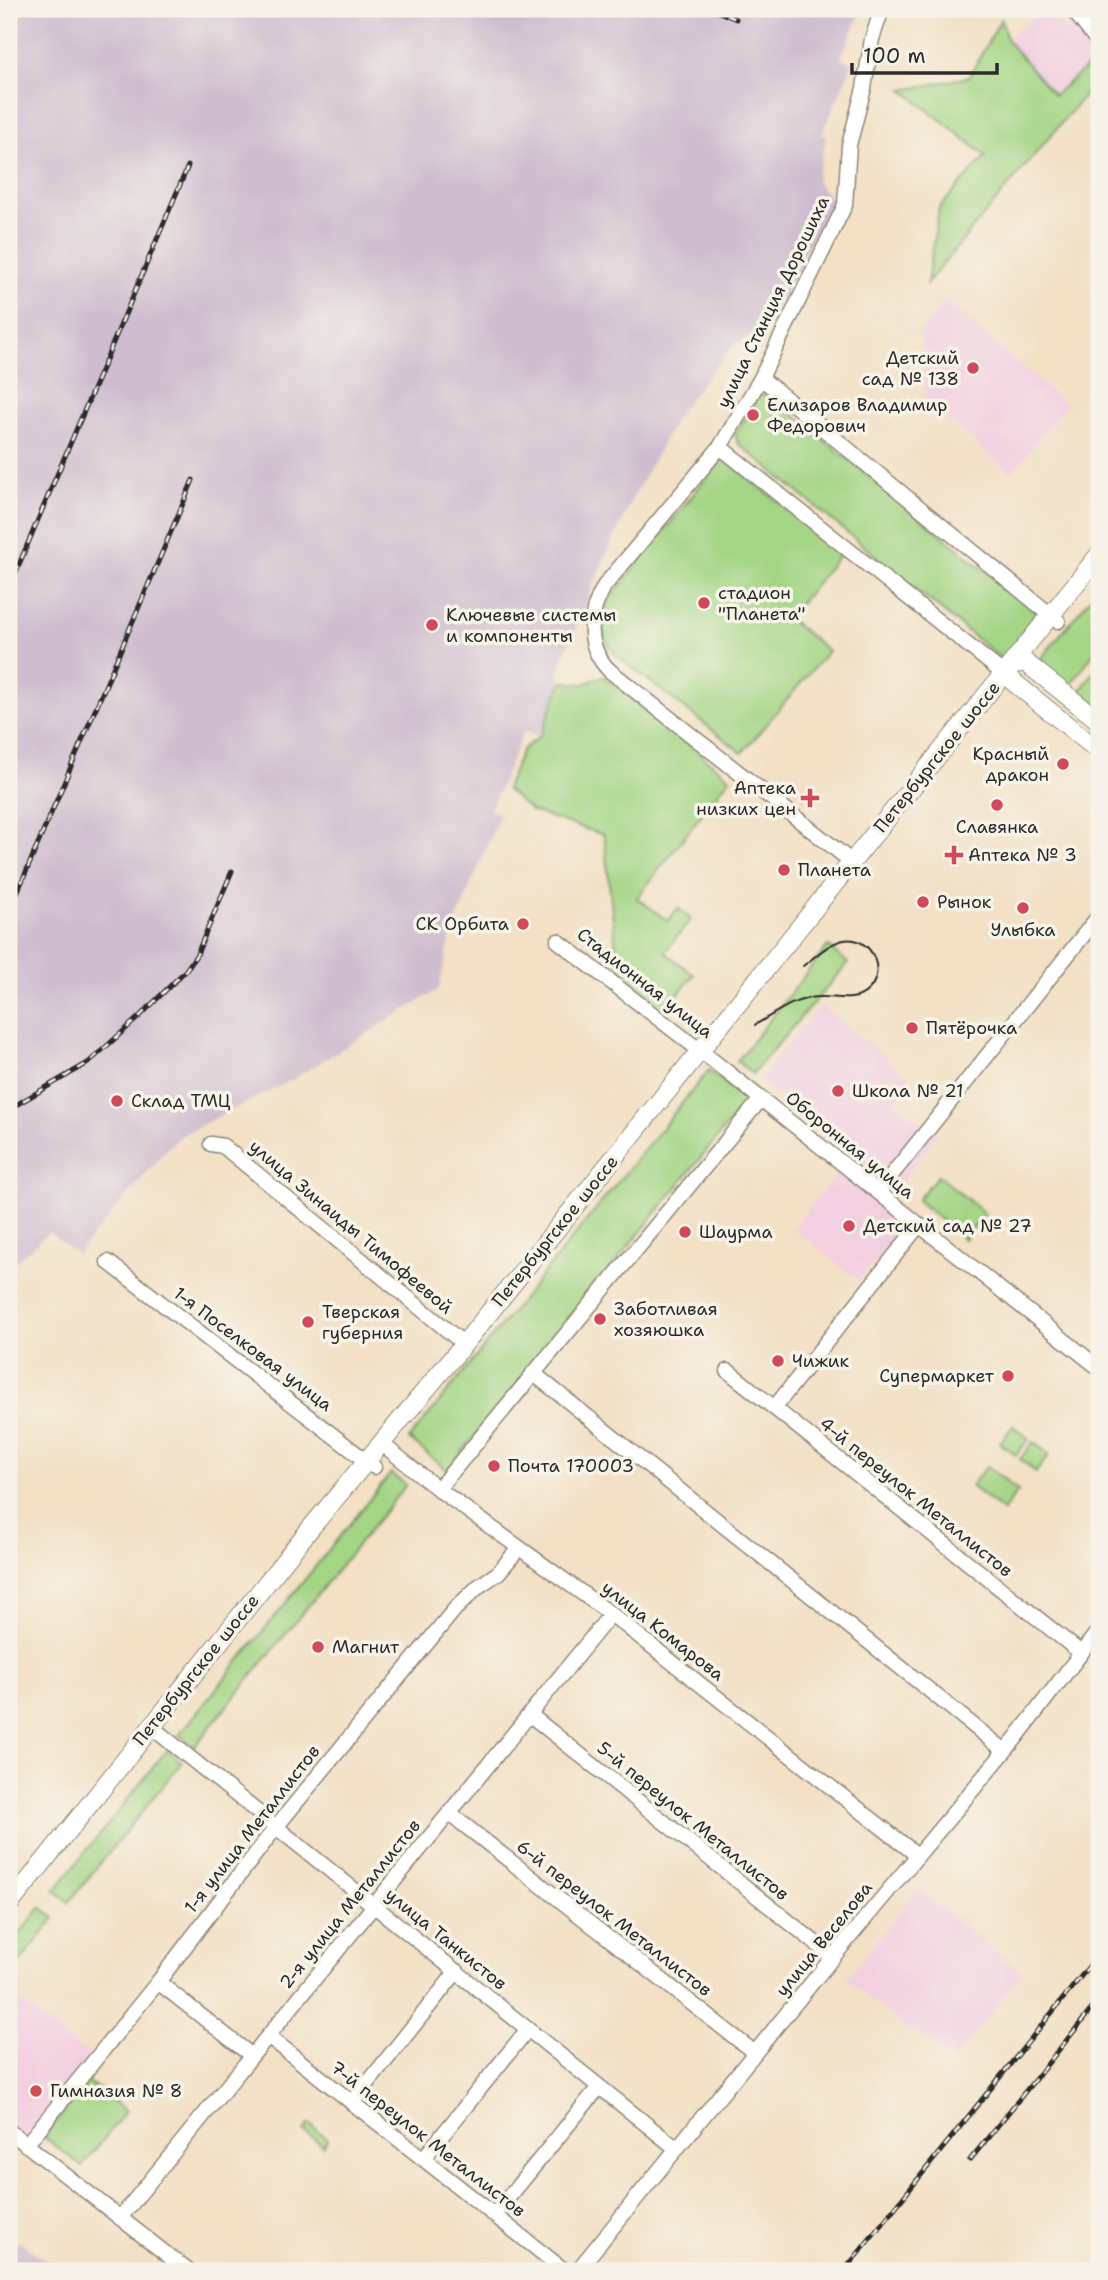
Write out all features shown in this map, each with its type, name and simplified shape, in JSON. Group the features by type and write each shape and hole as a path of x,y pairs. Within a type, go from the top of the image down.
{"main road":[{"name":"Петербургское шоссе","path":"9,1905 468,1347 1013,670 1099,555"},
{"name":"Петербургское шоссе","path":"1054,618 1099,571"},
{"path":"1013,670 1099,721"},
{"path":"1013,670 1099,751"},
{"name":"Петербургское шоссе","path":"9,1920 370,1464"}],"street":[{"name":"улица Станция Дорошиха","path":"855,865 612,673 595,652 592,619 595,605 605,585 720,447 761,378 845,205 849,145 864,88 872,39 882,9"},
{"path":"1072,9 1099,43"},
{"path":"761,378 1054,618"},
{"path":"720,447 1013,670"},
{"path":"878,1192 1098,917"},
{"name":"Стадионная улица","path":"558,941 704,1054"},
{"name":"Оборонная улица","path":"704,1054 1099,1368"},
{"path":"438,1489 761,1099"},
{"name":"улица Зинаиды Тимофеевой","path":"211,1144 223,1146 468,1347"},
{"path":"774,1408 919,1225"},
{"name":"1-я Поселковая улица","path":"108,1262 370,1464"},
{"name":"4-й переулок Металлистов","path":"728,1371 1081,1653"},
{"path":"533,1373 1005,1751"},
{"name":"улица Комарова","path":"385,1446 438,1489 611,1614 917,1855"},
{"name":"1-я улица Металлистов","path":"26,2144 158,1982 276,1827 455,1609 479,1586 498,1573 520,1548"},
{"name":"2-я улица Металлистов","path":"120,2218 611,1614"},
{"name":"улица Веселова","path":"577,2271 1005,1751 1099,1630"},
{"name":"5-й переулок Металлистов","path":"529,1714 833,1958"},
{"name":"улица Танкистов","path":"159,1733 677,2149"},
{"name":"6-й переулок Металлистов","path":"449,1813 755,2053"},
{"path":"352,2103 457,1971"},
{"path":"158,1982 251,2056"},
{"path":"424,2159 528,2029"},
{"name":"7-й переулок Металлистов","path":"268,2036 565,2271"},
{"path":"494,2215 599,2087"},
{"path":"9,2131 188,2271"}],"shaded area":[{"path":"9,9 863,9 841,57 853,63 822,134 826,138 816,181 833,201 800,260 806,266 752,336 734,344 682,408 633,497 558,670 560,685 538,736 524,731 490,810 500,814 452,931 439,989 295,1078 182,1135 77,1254 49,1232 9,1268"},
{"path":"1043,9 1066,9 1099,48 1099,57 1054,95 1007,39"},
{"name":"Детский сад № 138","path":"945,300 1067,405 1011,473 926,402 919,334"},
{"name":"Школа № 21","path":"821,1005 912,1079 895,1103 938,1135 895,1191 758,1080"},
{"name":"Детский сад № 27","path":"839,1171 905,1223 859,1281 793,1228"},
{"path":"918,1888 1022,1973 953,2062 913,2029 910,2032 846,1979"},
{"name":"Гимназия № 8","path":"9,1993 91,2056 24,2138 9,2126"},
{"path":"19,2241 61,2271 9,2271 9,2254"}],"green space":[{"path":"1001,19 1007,40 1054,95 1099,57 1099,78 927,283 939,208 986,156 903,90 969,77"},
{"path":"759,395 773,398 1037,613 1040,619 1006,663 738,443 735,434"},
{"name":"стадион \"Планета\"","path":"723,457 841,553 788,618 828,651 742,753 616,655 604,636 602,622 609,600"},
{"path":"1099,587 1099,646 1071,684 1066,686 1039,661"},
{"path":"1099,665 1099,707 1080,691"},
{"path":"603,676 730,778 637,898 668,921 678,908 691,919 665,952 694,975 661,1015 620,985 604,835 531,811 506,789 522,750 540,736 562,682 584,684"},
{"path":"828,946 848,963 752,1074 737,1061"},
{"path":"709,1070 747,1101 447,1470 409,1439"},
{"path":"938,1175 985,1214 964,1239 917,1200"},
{"path":"1013,1426 1029,1439 1016,1455 1000,1443"},
{"path":"1033,1442 1049,1455 1036,1472 1020,1459"},
{"path":"987,1466 1018,1491 1003,1511 971,1486"},
{"path":"391,1473 406,1485 194,1747 179,1735"},
{"path":"167,1750 182,1762 69,1902 55,1890"},
{"path":"41,1907 55,1918 9,1976 9,1948"},
{"path":"88,2081 126,2111 82,2166 44,2137"},
{"path":"309,2124 328,2139 323,2146 304,2131"}],"tram line":[{"path":"755,1025 801,1000 861,995 873,985 876,976 870,950 854,940 833,944 803,966"}],"railway":[{"path":"712,9 736,19"},
{"path":"9,588 188,166"},
{"path":"9,912 193,480"},
{"path":"9,1109 88,1063 186,970 197,954 232,871"},
{"path":"844,2271 1099,1954"},
{"path":"970,2160 1099,2000"}],"place":[{"name":"Детский сад № 138","path":"973,368"},
{"name":"Елизаров Владимир Федорович","path":"753,415"},
{"name":"стадион \"Планета\"","path":"704,603"},
{"name":"Ключевые системы и компоненты","path":"432,625"},
{"name":"Красный дракон","path":"1063,764"},
{"name":"Аптека низких цен","path":"810,798"},
{"name":"Славянка","path":"997,805"},
{"name":"Аптека № 3","path":"954,855"},
{"name":"Планета","path":"784,870"},
{"name":"Рынок","path":"923,902"},
{"name":"Улыбка","path":"1023,908"},
{"name":"СК Орбита","path":"523,924"},
{"name":"Пятёрочка","path":"912,1028"},
{"name":"Школа № 21","path":"838,1091"},
{"name":"Склад ТМЦ","path":"117,1101"},
{"name":"Детский сад № 27","path":"849,1226"},
{"name":"Шаурма","path":"685,1232"},
{"name":"Заботливая хозяюшка","path":"600,1319"},
{"name":"Тверская губерния","path":"308,1322"},
{"name":"Чижик","path":"778,1361"},
{"name":"Супермаркет","path":"1008,1376"},
{"name":"Почта 170003","path":"494,1466"},
{"name":"Магнит","path":"318,1647"},
{"name":"Гимназия № 8","path":"36,2091"}]}
